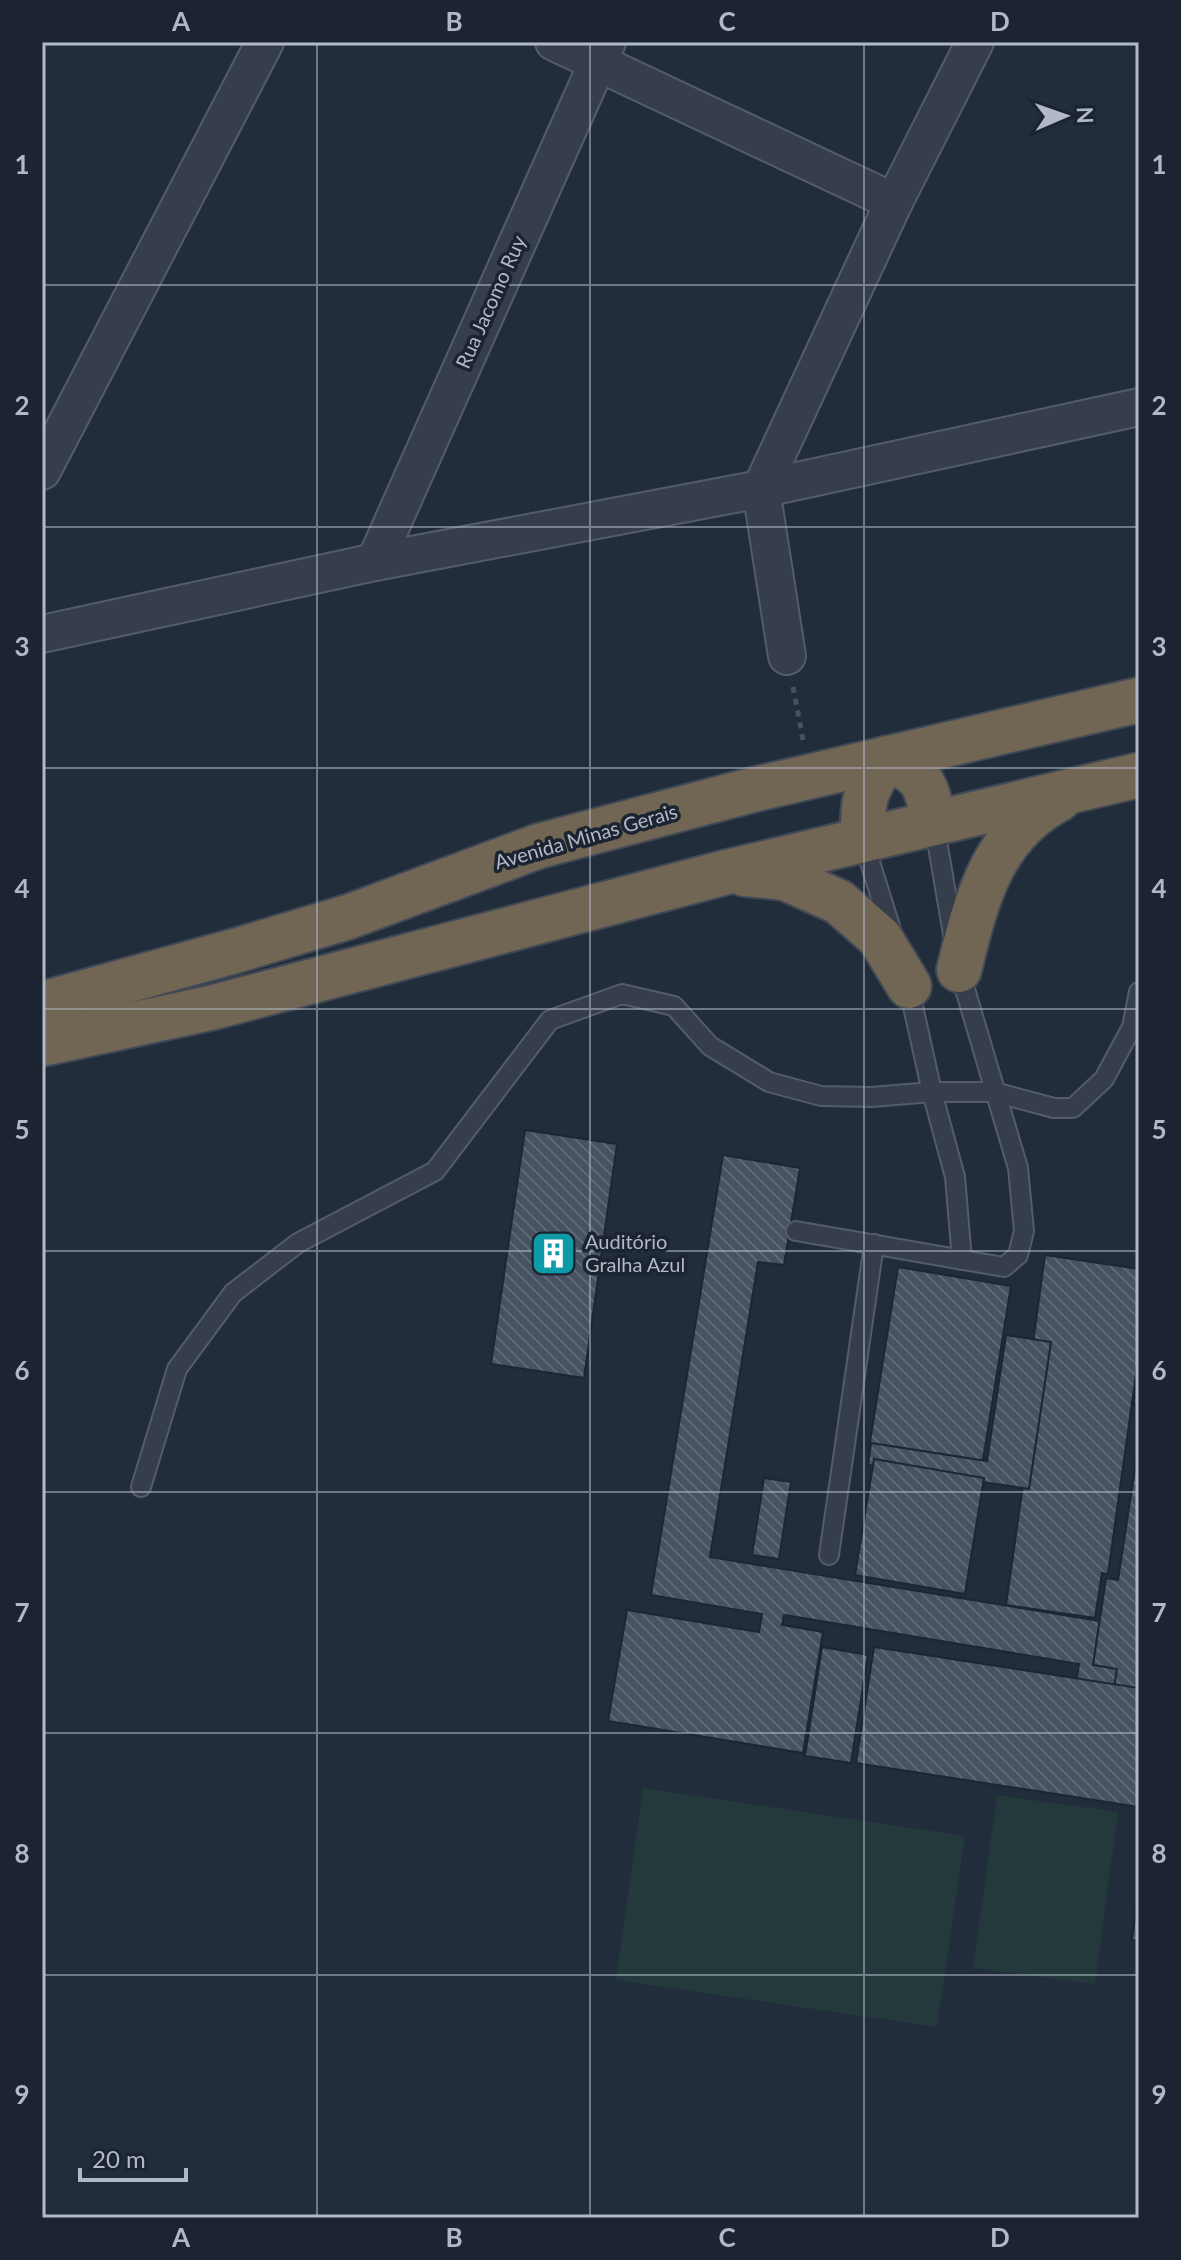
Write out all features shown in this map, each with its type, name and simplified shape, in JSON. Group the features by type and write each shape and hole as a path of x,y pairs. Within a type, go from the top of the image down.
{"highway":[{"name":"Avenida Minas Gerais","path":"42,1004 348,917 539,846 888,758 1139,700"},
{"path":"863,840 862,809 870,781 888,758 914,771 927,791 934,823"},
{"path":"42,1044 210,1008 727,872 1139,775"},
{"path":"959,970 972,915 991,865 1014,834 1043,808 1078,789"},
{"path":"727,872 785,878 839,902 880,938 909,986"}],"street":[{"path":"42,471 265,42"},
{"path":"554,42 602,53 894,202"},
{"path":"787,656 761,489 894,202 975,42"},
{"name":"Rua Jacomo Ruy","path":"375,562 602,53"},
{"path":"42,634 375,562 761,489 1139,407"}],"lane":[{"path":"796,1231 1004,1267 1018,1255 1024,1231 1018,1168 959,970 934,823"},
{"path":"863,840 909,986 932,1092 955,1177 962,1260"},
{"path":"141,1487 177,1369 233,1293 298,1243 435,1171 550,1020 622,994 674,1006 710,1046 769,1082 821,1096 994,1092 1054,1108 1073,1108 1104,1079 1132,1027 1139,992"},
{"path":"829,1555 874,1244"}],"path":[{"path":"787,656 810,777"}],"green space":[{"path":"643,1788 965,1836 937,2027 616,1980"},
{"path":"997,1795 1118,1812 1095,1984 973,1968"}],"building":[{"name":"Auditório Gralha Azul","path":"525,1130 617,1144 584,1378 491,1364"},
{"path":"723,1155 800,1168 784,1265 758,1262 710,1557 1136,1627 1116,1752 1066,1744 1079,1664 784,1615 782,1625 823,1632 803,1753 608,1721 627,1610 759,1632 762,1614 651,1595"},
{"path":"1045,1255 1139,1269 1139,1353 1108,1574 1102,1573 1095,1618 1006,1605 1043,1344 1033,1343"},
{"path":"898,1267 1011,1286 982,1466 869,1448"},
{"path":"1006,1335 1051,1342 1029,1489 868,1465 871,1443 987,1461"},
{"path":"1139,1371 1139,1405 1134,1404"},
{"path":"1139,1442 1139,1703 1112,1700 1117,1669 1093,1665 1106,1578 1118,1580"},
{"path":"874,1459 984,1478 965,1594 855,1575"},
{"path":"764,1478 791,1482 779,1559 752,1555"},
{"path":"822,1647 868,1655 851,1763 805,1756"},
{"path":"874,1647 1139,1688 1139,1807 856,1763"},
{"path":"1139,1887 1139,1941 1132,1940"}],"place":[{"name":"Auditório Gralha Azul","path":"554,1254"}]}
